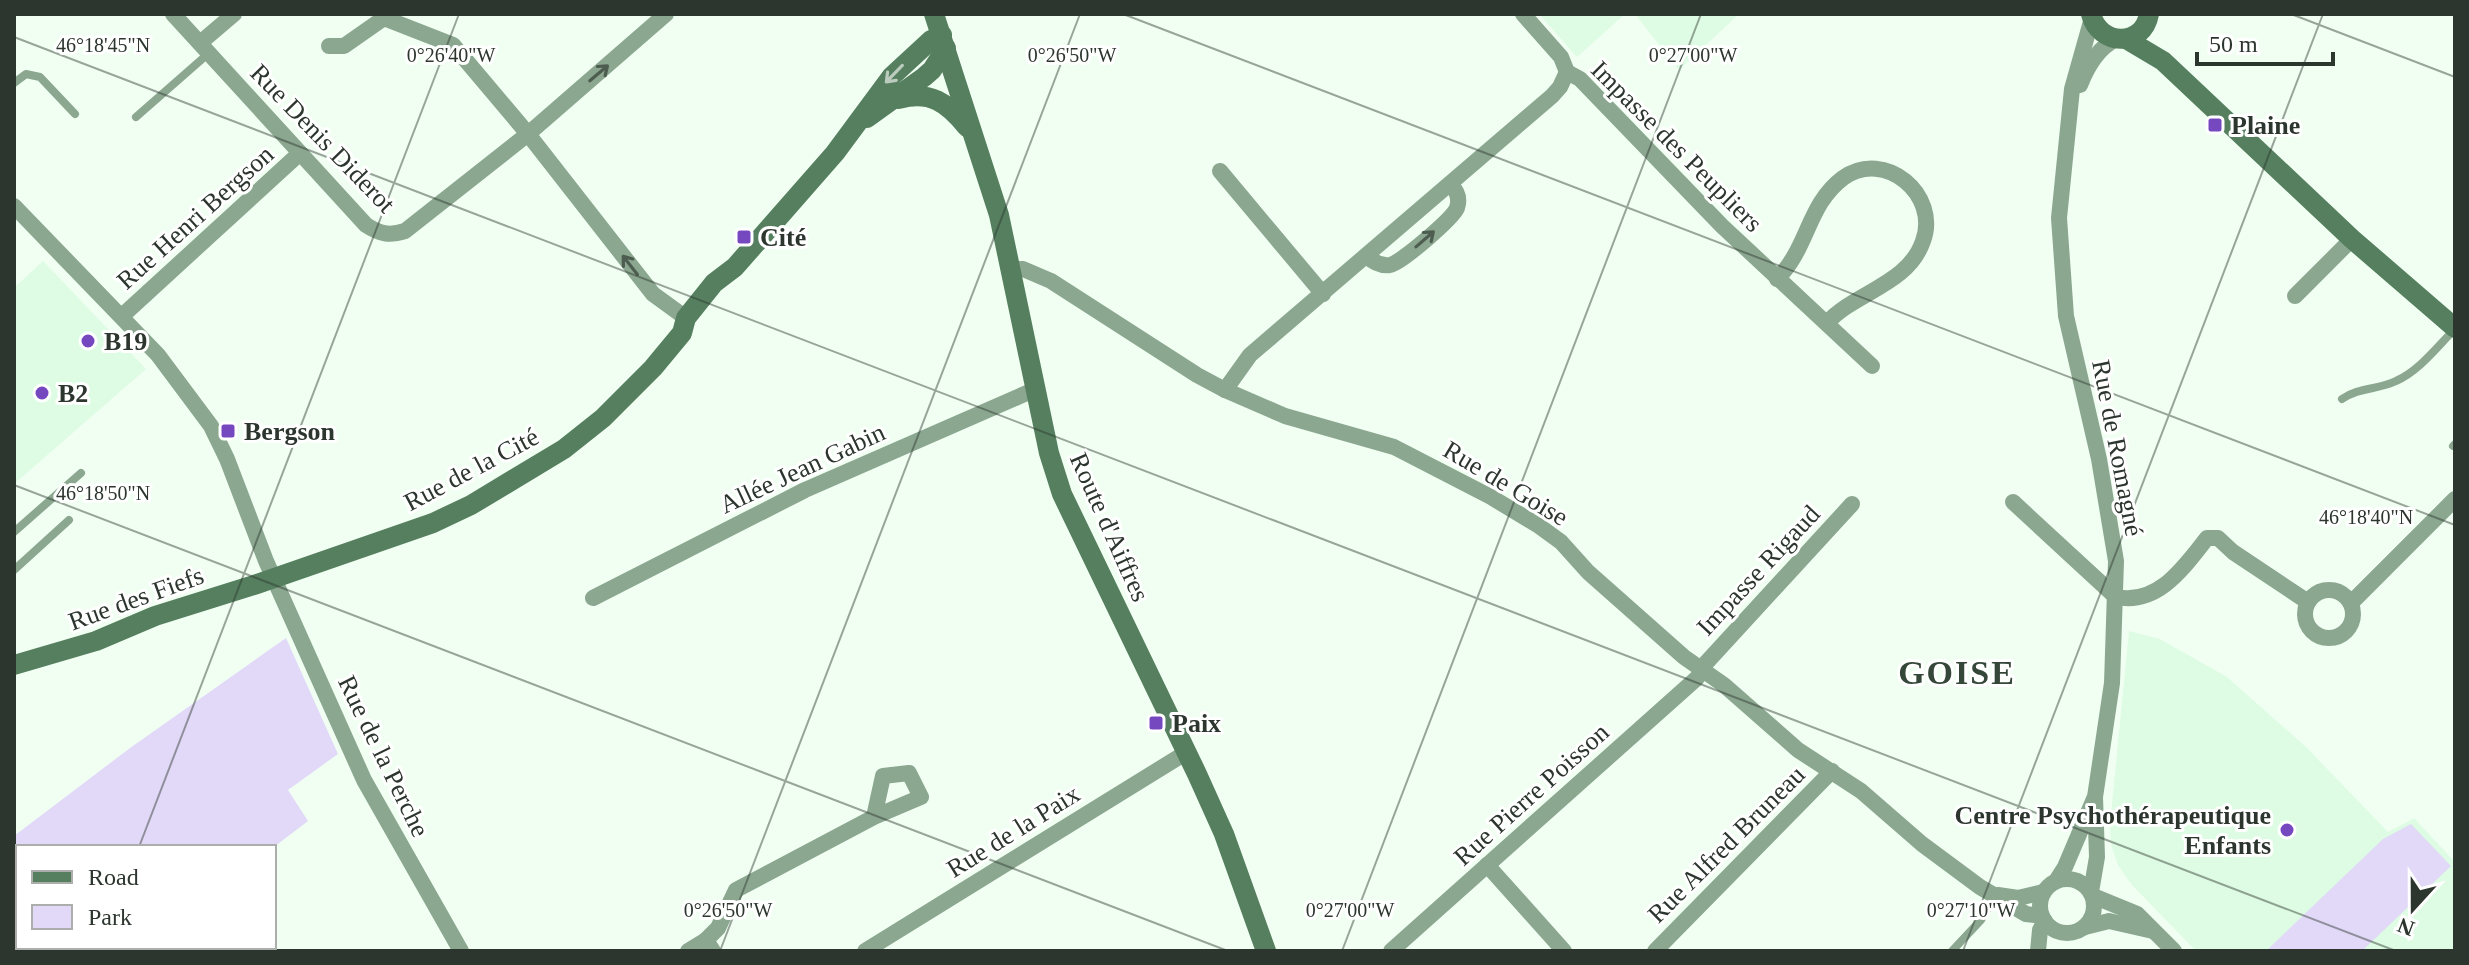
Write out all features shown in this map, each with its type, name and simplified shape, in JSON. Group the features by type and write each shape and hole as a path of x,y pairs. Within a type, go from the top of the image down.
{"street":[{"name":"Rue Denis Diderot","path":"173,14 366,225 378,233 393,235 405,231 528,134"},
{"path":"205,48 234,14"},
{"path":"528,134 666,14"},
{"name":"Route d'Aiffres","path":"934,14 999,215 1049,453 1062,494 1224,834 1266,951"},
{"path":"1523,14 1561,57 1567,72"},
{"path":"2091,16 2100,32 2121,39 2163,61 2352,239 2455,328"},
{"name":"Rue de Romagné","path":"2091,16 2072,89 2059,218 2066,316 2099,459 2116,561 2112,683 2095,797 2097,857 2092,894"},
{"path":"2121,39 2143,29 2148,17"},
{"path":"2148,17 2151,38 2163,61"},
{"path":"329,46 344,46 384,18 453,45 528,134 653,294 686,318"},
{"name":"Rue de Romagné","path":"2072,109 2087,68 2106,44 2121,39"},
{"name":"Rue de la Cité","path":"274,577 387,540 471,505 564,449 603,418 629,391 662,336 686,318 714,283 745,256 857,124 875,95 892,76 931,40 944,41 932,70 857,124"},
{"name":"Impasse des Peupliers","path":"1225,390 1250,355 1552,96 1567,72 1580,79 1722,226 1872,366"},
{"name":"Rue de la Cité","path":"884,104 914,95 937,99 949,107 974,136"},
{"name":"Rue Henri Bergson","path":"122,316 300,153"},
{"path":"1777,279 1797,255 1825,195 1847,175 1874,169 1899,176 1909,183 1923,201 1927,227 1915,257 1882,286 1848,303 1827,323"},
{"path":"1220,171 1323,294"},
{"path":"1367,256 1373,262 1386,265 1399,261 1452,215 1458,198 1457,190 1451,185"},
{"name":"Rue de la Perche","path":"14,206 158,355 211,426 364,780 461,951"},
{"path":"2295,296 2352,239"},
{"name":"Rue de Goise","path":"1010,269 1023,269 1051,281 1225,390 1285,416 1394,447 1491,497 1539,526 1561,542 1593,576 1701,671 1724,685 1798,750 1887,811 1922,844 1980,887 2026,914 2043,919"},
{"name":"Allée Jean Gabin","path":"593,598 805,490 1036,389"},
{"path":"2351,603 2455,499"},
{"path":"2013,502 2116,597 2128,600 2158,591 2181,571 2207,538 2218,538 2233,552 2308,602"},
{"name":"Impasse Rigaud","path":"1701,671 1852,504"},
{"name":"Rue des Fiefs","path":"14,665 96,641 155,616 274,577"},
{"path":"2318,592 2341,592 2354,611 2350,627 2337,637 2321,637 2308,627 2305,610 2308,602 2318,592"},
{"name":"Rue Pierre Poisson","path":"1391,951 1697,678 1701,671"},
{"name":"Rue de la Paix","path":"865,951 1187,752"},
{"name":"Rue Alfred Bruneau","path":"1655,951 1832,771"},
{"name":"Rue de Romagné","path":"2056,881 2095,797"},
{"path":"688,951 710,945 736,890 874,817"},
{"path":"1487,865 1564,951"},
{"path":"1996,895 2018,898 2043,892 2056,881 2079,881 2092,894 2137,914 2174,951"},
{"path":"2038,951 2043,892"},
{"path":"2058,951 2094,913 2092,894"},
{"path":"2043,919 2054,930 2077,930 2109,921 2156,932"}],"lane":[{"path":"136,117 205,48"},
{"path":"14,83 26,74 40,77 75,114"},
{"path":"2342,399 2359,390 2396,382 2412,372 2455,328"},
{"path":"14,532 81,473"},
{"path":"14,570 69,520"},
{"path":"1952,951 1981,920 1996,895"}],"shaded area":[{"path":"1539,14 1625,14 1577,57"},
{"path":"1635,14 1739,14 1679,70"},
{"path":"43,261 146,369 14,484 14,288"},
{"path":"2129,631 2160,639 2227,677 2306,747 2388,832 2414,818 2455,862 2455,951 2196,951 2131,884 2118,865 2111,845 2110,824"}],"green space":[{"path":"286,638 338,754 288,790 308,821 276,845 16,845 16,868 14,836 130,748"},
{"path":"2411,824 2451,866 2362,951 2266,951 2383,839"}],"place":[{"name":"Plaine","path":"2215,125"},
{"name":"Cité","path":"744,237"},
{"name":"B19","path":"88,341"},
{"name":"B2","path":"42,393"},
{"name":"Bergson","path":"228,431"},
{"name":"Paix","path":"1156,723"},
{"name":"Centre Psychothérapeutique Enfants","path":"2287,830"}],"district":[{"name":"GOISE","path":"1957,672"}]}
